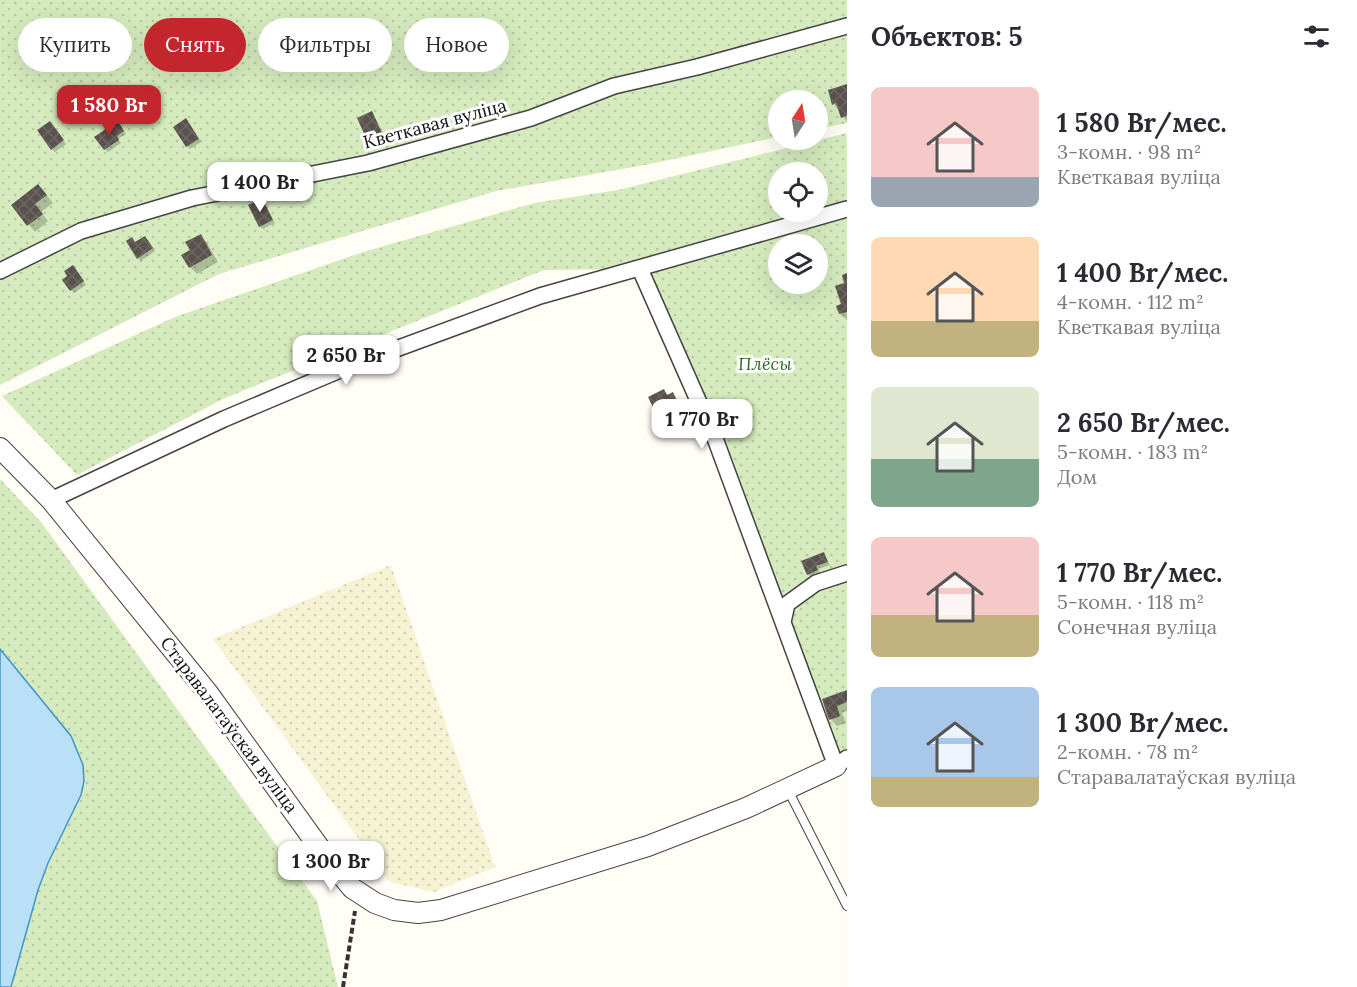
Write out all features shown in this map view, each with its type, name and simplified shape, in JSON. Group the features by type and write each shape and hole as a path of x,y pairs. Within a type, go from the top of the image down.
{"street":[{"name":"Кветкавая вуліца","path":"0,271 81,231 192,198 368,163 531,118 614,86 697,67 847,26"},
{"path":"51,500 224,419 347,367 540,296 847,209"},
{"path":"640,269 716,441 783,623 841,762"},
{"name":"Старавалатаўская вуліца","path":"0,448 51,500 208,693 324,854 352,888 375,903 394,910 418,914 441,910 648,846 746,808 841,762"},
{"path":"783,623 787,604 816,583 847,573"}],"lane":[{"path":"787,789 847,906"}],"path":[{"path":"343,987 359,894"}],"shaded area":[{"path":"391,565 495,867 434,892 390,882 213,639"}],"green space":[{"path":"0,0 847,0 847,123 828,127 828,90 768,90 768,139 645,165 496,191 219,274 0,385"},
{"name":"Плёсы","path":"847,133 847,749 836,766 640,269 544,270 225,398 77,475 2,396 175,317 363,252 534,203 618,190 779,150 828,150 828,138"},
{"path":"0,479 41,522 317,901 338,987 11,987 38,890 48,863 81,795 84,781 83,765 71,736 0,649"}],"water":[{"path":"0,649 71,736 83,765 84,781 81,795 48,863 38,890 11,987 0,987"}],"building":[{"path":"847,84 847,116 841,118 836,103 832,105 828,90"},
{"path":"372,111 382,133 367,140 357,118"},
{"path":"186,118 199,139 186,147 173,127"},
{"path":"50,121 64,140 51,150 37,130"},
{"path":"118,121 124,131 117,136 119,140 104,150 94,137"},
{"path":"38,184 47,195 35,204 43,214 27,226 11,205"},
{"path":"262,198 273,220 259,227 248,205"},
{"path":"201,234 212,255 189,268 181,255 190,250 185,242"},
{"path":"145,236 153,248 137,259 126,241 132,237 135,242"},
{"path":"73,265 84,281 70,291 62,280 67,276 64,271"},
{"path":"847,273 847,312 839,314 836,306 841,304 835,286 844,283 842,275"},
{"path":"664,389 667,395 673,392 677,401 672,403 677,414 660,422 648,397"},
{"path":"824,552 828,562 816,566 818,570 807,575 801,561"},
{"path":"847,690 847,702 837,706 840,716 829,720 822,699"}]}
